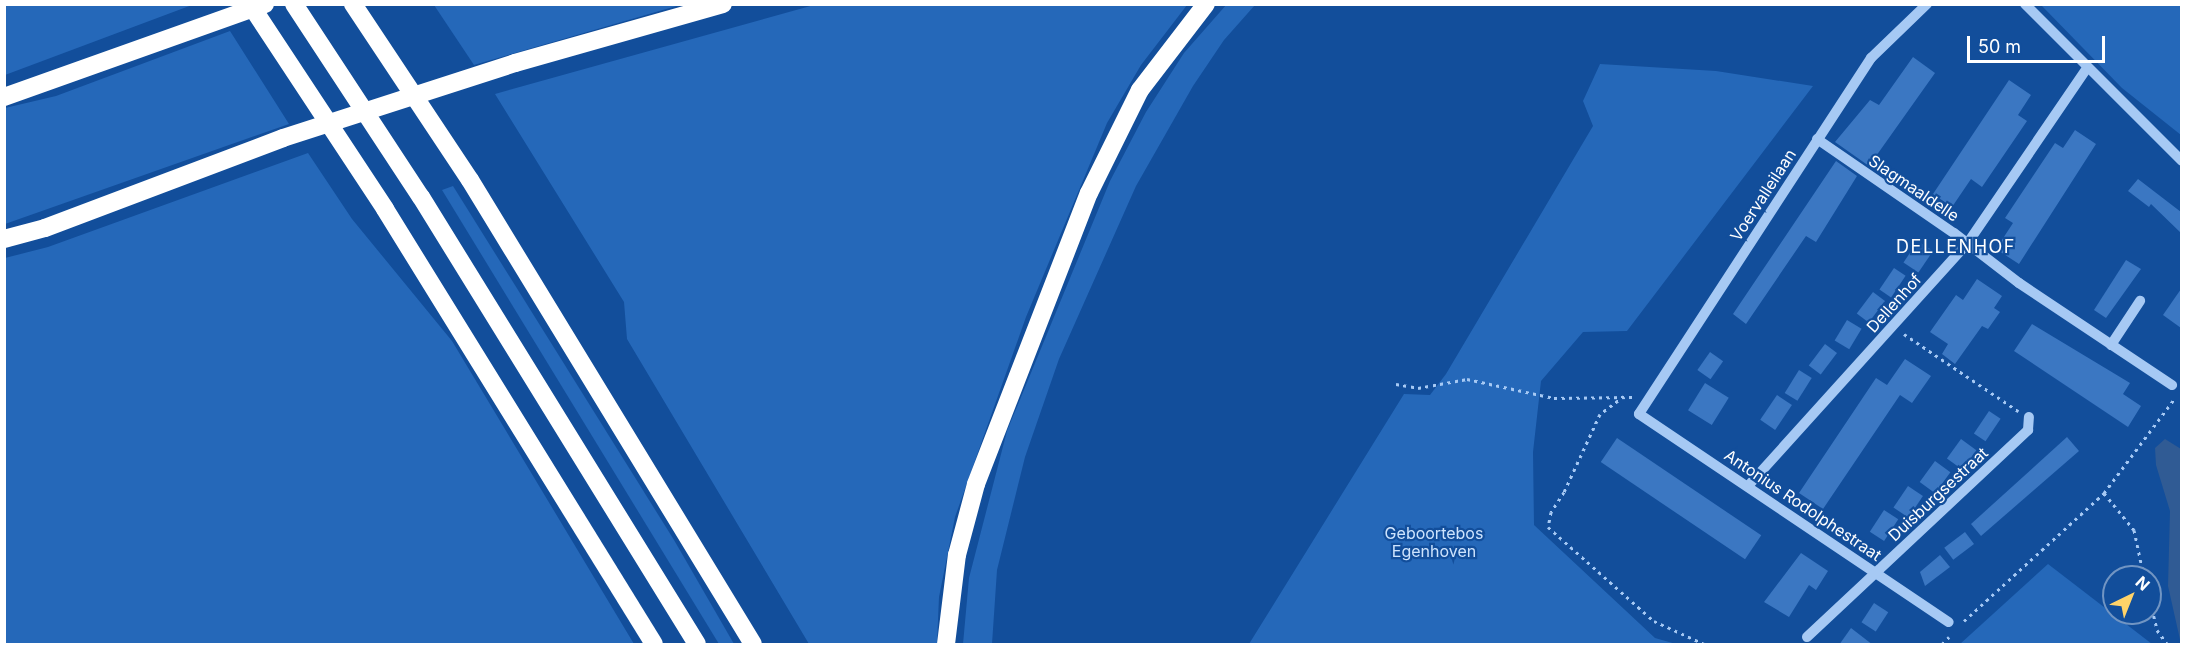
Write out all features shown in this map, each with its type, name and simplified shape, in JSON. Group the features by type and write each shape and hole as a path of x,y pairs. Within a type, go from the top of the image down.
{"highway":[{"path":"250,4 385,209 654,645"},
{"path":"4,97 265,4"},
{"path":"294,4 421,197 697,645"},
{"path":"353,4 470,180 753,645"},
{"path":"4,238 45,228 283,138 515,63 723,4"},
{"path":"946,645 957,555 976,484 1089,193 1140,90 1206,4"}],"street":[{"name":"Voervalleilaan","path":"1640,414 1817,139 1872,58 1927,4"},
{"path":"2025,4 2181,161"},
{"name":"Dellenhof","path":"1748,486 1967,244 2087,68"},
{"name":"Slagmaaldelle","path":"1817,139 2175,389"},
{"path":"2110,345 2140,301"},
{"name":"Antonius Rodolphestraat","path":"1640,414 1954,626"},
{"name":"Duisburgsestraat","path":"1807,637 2028,430 2029,417"}],"path":[{"path":"1893,326 2003,404 2029,417"},
{"path":"1396,384 1418,388 1467,379 1554,398 1624,396 1649,398"},
{"path":"1942,645 1954,626 2104,493 2175,389"},
{"path":"1624,396 1600,414 1564,492 1551,512 1548,527 1654,621 1704,645"},
{"path":"2104,493 2134,530 2142,565"},
{"path":"2156,625 2167,645"}],"green space":[{"path":"5,4 192,4 192,5 5,75"},
{"path":"1227,4 1255,5 1224,40 1193,86 1136,186 1059,359 1025,457 997,570 992,644 963,644 969,578 1007,431 1110,181 1146,112 1184,53"},
{"path":"434,5 680,5 474,65"},
{"path":"814,5 1187,5 1141,65 1107,123 1026,317 955,517 939,597 937,644 809,644 627,339 624,302 495,94"},
{"path":"2041,5 2181,5 2181,135 2122,88"},
{"path":"230,31 289,124 5,224 5,108 56,96"},
{"name":"Geboortebos Egenhoven","path":"1600,64 1716,71 1813,86 1627,331 1583,332 1541,381 1533,452 1534,525 1655,638 1676,644 1249,644 1404,394 1430,395 1446,374 1593,126 1583,101"},
{"path":"308,153 352,219 452,341 634,644 5,644 5,258 48,247"},
{"path":"453,186 674,540 734,644 719,644 442,190"},
{"path":"2048,564 2102,606 2102,625 2127,625 2152,644 1960,644"}],"shaded area":[{"path":"2165,439 2181,449 2181,644 2168,586 2170,511 2156,465 2155,448"}],"building":[{"path":"1913,57 1935,73 1869,166 1835,142 1870,100 1879,105"},
{"path":"2009,80 2031,95 2018,115 2027,121 1982,187 1971,179 1952,207 1933,194"},
{"path":"2075,130 2096,144 2019,264 1996,249 2013,223 2005,218 2055,143 2063,148"},
{"path":"1836,161 1857,176 1816,242 1806,236 1746,324 1733,314"},
{"path":"2138,179 2181,212 2181,233 2151,204 2149,207 2128,191"},
{"path":"1918,241 1933,251 1918,273 1903,263"},
{"path":"2126,260 2141,269 2106,318 2094,310"},
{"path":"1894,268 1906,276 1891,297 1879,290"},
{"path":"1977,279 2002,296 1994,308 2000,312 1988,329 1982,326 1955,364 1942,354 1948,344 1930,332 1956,295 1963,300"},
{"path":"2181,289 2181,328 2163,315"},
{"path":"1873,292 1885,301 1869,323 1857,314"},
{"path":"1847,320 1862,329 1849,349 1835,341"},
{"path":"2032,324 2130,383 2123,394 2141,406 2128,427 2014,351"},
{"path":"1825,344 1837,353 1821,375 1809,366"},
{"path":"1710,352 1723,361 1710,379 1697,370"},
{"path":"1905,359 1931,376 1912,403 1900,395 1823,509 1799,493 1876,378 1887,385"},
{"path":"1799,370 1812,378 1797,401 1785,393"},
{"path":"1705,383 1729,398 1712,425 1688,410"},
{"path":"1777,395 1792,405 1775,430 1760,420"},
{"path":"1989,411 2001,419 1986,441 1974,433"},
{"path":"2067,437 2079,451 1981,536 1971,524"},
{"path":"1617,438 1761,535 1745,559 1601,462"},
{"path":"1961,439 1976,450 1962,470 1947,458"},
{"path":"1935,461 1950,472 1935,493 1920,482"},
{"path":"1908,486 1923,496 1908,518 1893,508"},
{"path":"1884,510 1898,519 1884,541 1870,532"},
{"path":"1965,532 1974,544 1953,560 1944,548"},
{"path":"1801,553 1828,571 1816,590 1809,585 1789,617 1764,602"},
{"path":"1940,555 1950,567 1925,586 1920,572"},
{"path":"1874,603 1888,612 1876,632 1861,622"},
{"path":"1851,628 1873,645 1839,645"}],"district":[{"name":"DELLENHOF","path":"1956,247"}]}
